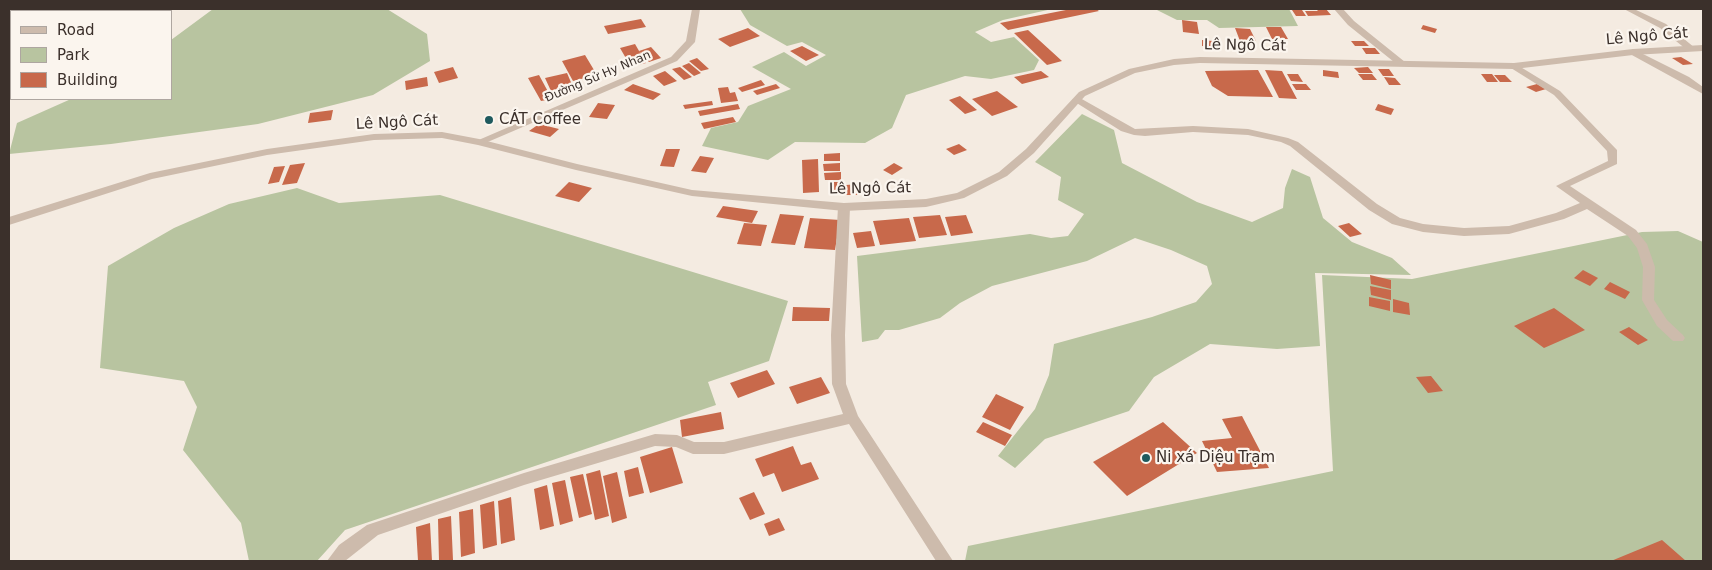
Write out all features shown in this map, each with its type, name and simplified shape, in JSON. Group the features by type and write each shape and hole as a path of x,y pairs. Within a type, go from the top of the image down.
{"street":[{"path":"696,10 706,9"},
{"path":"1338,9 1351,23 1402,64"},
{"path":"1628,9 1663,26 1690,48"},
{"name":"Đường Sử Hy Nhan","path":"479,142 674,59 690,42 696,10"},
{"name":"Lê Ngô Cát","path":"9,221 150,176 267,152 374,137 442,135 479,142 576,167 692,193 844,207 926,203 960,196 1003,174 1030,151 1082,94 1132,71 1174,62 1200,60 1514,66 1634,52 1703,48"},
{"path":"1634,52 1686,79 1703,91"},
{"path":"1514,66 1557,93 1612,150 1613,162 1562,186 1632,233 1643,247 1649,267 1648,300 1662,323 1678,338"},
{"path":"1077,100 1125,129 1134,132 1145,133 1193,129 1248,132 1284,140 1294,144 1373,207 1396,221 1423,228 1464,232 1509,230 1560,216 1588,204"},
{"path":"844,207 838,336 839,384 852,418 945,561"},
{"path":"335,561 345,550 373,530 524,479 655,440 677,441 693,448 724,448 852,418"}],"green space":[{"path":"213,9 387,9 427,34 430,61 373,95 258,124 111,144 9,154 17,123 69,100 172,100 172,39"},
{"path":"740,9 1052,9 1003,20 975,32 991,42 1014,37 1039,60 1034,70 991,79 965,76 906,95 892,128 865,143 795,142 768,160 702,146 711,128 738,122 748,106 791,89 752,67 784,52 806,66 826,55 802,42 787,46 750,25"},
{"path":"1155,9 1289,9 1298,26 1219,28 1207,20 1177,20"},
{"path":"1082,114 1114,130 1122,163 1197,202 1252,222 1283,208 1285,188 1292,169 1310,177 1323,218 1352,242 1392,258 1411,275 1315,273 1320,346 1277,349 1210,344 1154,377 1129,411 1045,439 1015,468 998,456 1035,409 1049,375 1054,344 1152,317 1196,302 1212,284 1207,266 1171,250 1135,238 1087,261 992,286 960,303 940,318 899,330 885,330 878,339 862,342 857,256 1030,234 1051,238 1068,236 1084,214 1058,200 1061,177 1035,162"},
{"path":"297,188 339,203 440,195 788,301 769,361 708,382 716,405 345,530 317,561 249,561 241,523 183,450 197,407 184,381 100,368 108,266 174,228 229,204"},
{"path":"1678,231 1703,242 1703,561 965,561 968,546 1333,471 1322,275 1412,279 1642,232"}],"building":[{"path":"1071,9 1096,9 1099,11 1008,30 1000,23"},
{"path":"1316,9 1326,9 1331,15 1308,16 1305,11 1318,11"},
{"path":"1292,10 1302,10 1306,16 1296,16"},
{"path":"641,19 646,27 608,34 604,26"},
{"path":"1182,20 1197,22 1199,34 1183,32"},
{"path":"1423,25 1437,29 1435,33 1421,29"},
{"path":"1266,27 1281,27 1288,39 1272,39"},
{"path":"748,28 760,36 730,47 718,39"},
{"path":"1235,28 1250,29 1256,41 1240,41"},
{"path":"1028,30 1062,61 1047,65 1014,33"},
{"path":"1202,40 1213,41 1213,47 1202,46"},
{"path":"1351,41 1364,41 1369,46 1355,46"},
{"path":"635,44 646,63 631,67 620,48"},
{"path":"802,46 819,55 806,61 790,51"},
{"path":"651,47 661,58 649,62 639,51"},
{"path":"1362,48 1375,48 1380,54 1366,54"},
{"path":"585,55 597,75 573,81 562,61"},
{"path":"1681,57 1693,64 1683,65 1672,58"},
{"path":"697,58 709,69 701,71 689,61"},
{"path":"689,63 701,73 694,76 682,66"},
{"path":"453,67 458,78 439,83 434,72"},
{"path":"680,67 692,77 684,80 672,69"},
{"path":"1368,67 1373,73 1359,73 1354,68"},
{"path":"1378,69 1389,69 1394,76 1383,76"},
{"path":"1258,70 1273,97 1228,96 1212,86 1205,71"},
{"path":"1265,70 1282,71 1297,99 1279,98"},
{"path":"1323,70 1338,72 1339,78 1323,76"},
{"path":"665,71 677,81 664,86 653,76"},
{"path":"1041,71 1049,77 1022,84 1014,77"},
{"path":"567,73 573,87 551,91 545,78"},
{"path":"1287,74 1298,74 1303,82 1291,81"},
{"path":"1358,74 1372,74 1377,80 1363,80"},
{"path":"1481,74 1492,74 1498,82 1487,82"},
{"path":"539,75 552,99 541,101 528,78"},
{"path":"1494,75 1505,75 1512,82 1500,82"},
{"path":"427,77 428,86 406,90 405,81"},
{"path":"1384,77 1395,78 1401,85 1389,85"},
{"path":"761,80 765,85 742,92 738,88"},
{"path":"633,84 661,94 653,100 624,90"},
{"path":"776,84 780,88 757,95 753,91"},
{"path":"1292,84 1306,84 1311,90 1296,90"},
{"path":"1537,84 1546,89 1536,92 1526,87"},
{"path":"728,87 730,93 735,92 738,101 721,103 718,88"},
{"path":"997,91 1018,107 992,116 972,99"},
{"path":"960,96 977,110 965,114 949,100"},
{"path":"712,101 713,105 685,109 683,105"},
{"path":"598,103 615,105 607,119 589,117"},
{"path":"738,104 740,109 700,116 698,111"},
{"path":"1378,104 1394,109 1391,115 1375,110"},
{"path":"333,110 331,120 308,123 310,113"},
{"path":"733,117 736,122 704,129 701,123"},
{"path":"539,124 559,129 550,137 529,131"},
{"path":"959,144 967,150 954,155 946,149"},
{"path":"666,149 680,149 674,167 660,166"},
{"path":"840,153 840,161 824,161 824,154"},
{"path":"700,156 714,158 706,173 691,171"},
{"path":"818,159 819,192 803,193 802,160"},
{"path":"305,163 297,183 282,185 290,165"},
{"path":"840,163 840,171 824,171 823,164"},
{"path":"894,163 903,168 892,175 883,170"},
{"path":"285,166 279,182 268,184 274,167"},
{"path":"841,172 841,180 825,180 824,173"},
{"path":"569,182 592,188 579,202 555,196"},
{"path":"831,182 844,182 844,192 831,192"},
{"path":"877,182 882,189 867,193 861,186"},
{"path":"859,184 859,195 846,195 846,185"},
{"path":"723,206 758,211 752,223 716,217"},
{"path":"780,214 804,216 795,245 771,243"},
{"path":"940,215 947,235 919,238 913,217"},
{"path":"966,215 973,233 951,236 945,217"},
{"path":"810,218 840,220 835,250 804,248"},
{"path":"909,218 916,241 880,245 873,221"},
{"path":"744,223 767,225 761,246 737,244"},
{"path":"1349,223 1362,234 1350,237 1338,226"},
{"path":"871,231 875,246 857,248 853,233"},
{"path":"1583,270 1598,278 1590,286 1574,278"},
{"path":"1370,275 1391,280 1391,289 1371,284"},
{"path":"1610,282 1630,292 1625,299 1604,289"},
{"path":"1370,286 1391,290 1391,300 1371,295"},
{"path":"1369,297 1390,301 1390,311 1369,306"},
{"path":"1393,299 1409,303 1410,315 1393,312"},
{"path":"793,307 830,308 829,321 792,321"},
{"path":"1554,308 1585,330 1544,348 1514,326"},
{"path":"1629,327 1648,340 1638,345 1619,332"},
{"path":"767,370 775,384 738,398 730,383"},
{"path":"1431,376 1443,391 1428,393 1416,377"},
{"path":"821,377 830,393 797,404 789,387"},
{"path":"996,394 1024,407 1010,430 982,417"},
{"path":"721,412 724,429 682,437 680,420"},
{"path":"1242,416 1269,468 1217,472 1202,441 1232,438 1222,419"},
{"path":"983,422 1012,435 1005,446 976,432"},
{"name":"Ni xá Diệu Trạm","path":"1163,422 1197,453 1127,496 1093,462"},
{"path":"793,446 801,465 811,462 819,479 782,492 774,473 763,477 755,459"},
{"path":"672,447 683,483 650,493 640,457"},
{"path":"638,467 644,493 629,497 624,471"},
{"path":"600,470 609,516 595,520 586,474"},
{"path":"617,472 627,518 612,523 603,476"},
{"path":"583,474 592,514 579,518 570,477"},
{"path":"565,480 573,521 560,525 552,483"},
{"path":"547,485 554,526 540,530 534,489"},
{"path":"754,492 765,514 750,520 739,498"},
{"path":"511,497 515,540 501,544 498,501"},
{"path":"494,501 497,545 483,549 480,505"},
{"path":"473,509 475,553 461,557 459,512"},
{"path":"451,516 453,560 439,561 438,519"},
{"path":"779,518 785,530 769,536 764,524"},
{"path":"430,523 432,561 418,561 416,527"},
{"path":"1662,540 1686,561 1611,561"}],"place":[{"name":"CÁT Coffee","path":"489,120"},
{"name":"Ni xá Diệu Trạm","path":"1146,458"}]}
